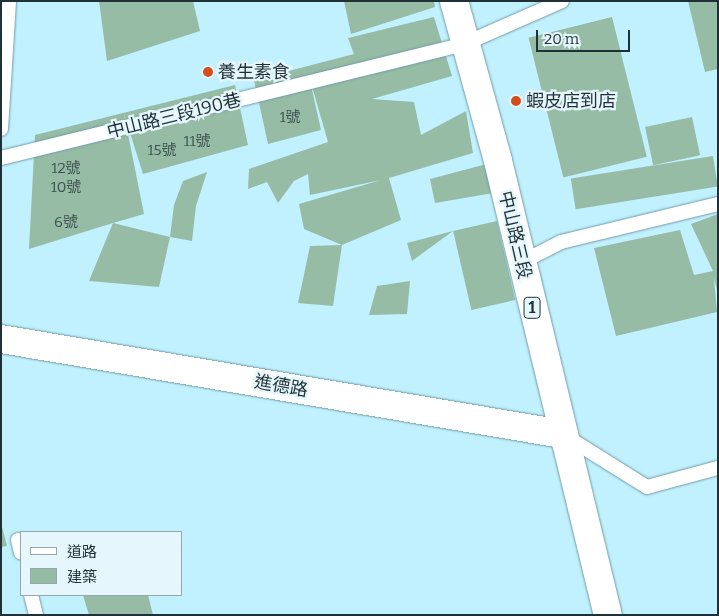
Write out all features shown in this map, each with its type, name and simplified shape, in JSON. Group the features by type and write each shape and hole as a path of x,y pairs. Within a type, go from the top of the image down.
{"main road":[{"name":"中山路三段","path":"454,1 522,262 562,434 608,615"},
{"name":"進德路","path":"1,339 562,434"}],"lane":[{"path":"1,129 9,1"},
{"name":"中山路三段190巷","path":"1,158 464,44 562,1"},
{"path":"522,262 561,242 718,204"},
{"path":"562,434 647,487 718,468"},
{"path":"18,540 20,549"},
{"path":"31,596 36,615"}],"building":[{"path":"99,1 193,1 200,31 107,61"},
{"path":"344,1 434,1 435,7 351,34"},
{"path":"688,1 718,1 718,69 705,72"},
{"path":"434,17 452,76 372,99 414,102 421,135 466,111 473,153 389,178 401,220 342,245 304,229 299,204 381,180 310,195 308,174 294,181 278,203 267,182 248,189 249,169 328,142 309,76 321,130 268,144 254,80 354,54 348,38"},
{"path":"612,17 647,157 563,178 529,38"},
{"path":"235,85 248,145 143,174 124,114 144,214 29,249 35,135"},
{"path":"692,117 700,155 653,165 645,127"},
{"path":"713,156 718,187 576,209 571,179"},
{"path":"498,161 505,191 435,203 430,179"},
{"path":"207,172 196,206 192,241 170,237 174,205 183,181"},
{"path":"718,214 718,294 714,278 717,312 616,336 594,248 680,230 694,275 713,271 691,224"},
{"path":"497,221 515,300 471,310 453,231"},
{"path":"113,223 170,237 159,287 89,281"},
{"path":"453,231 412,261 407,243"},
{"path":"342,245 333,306 298,303 310,246"},
{"path":"410,281 407,314 369,315 377,286"},
{"path":"1,523 7,546 1,547"},
{"path":"83,596 148,596 153,615 89,615"}],"place":[{"name":"養生素食","path":"208,72"},
{"name":"蝦皮店到店","path":"516,101"}]}
